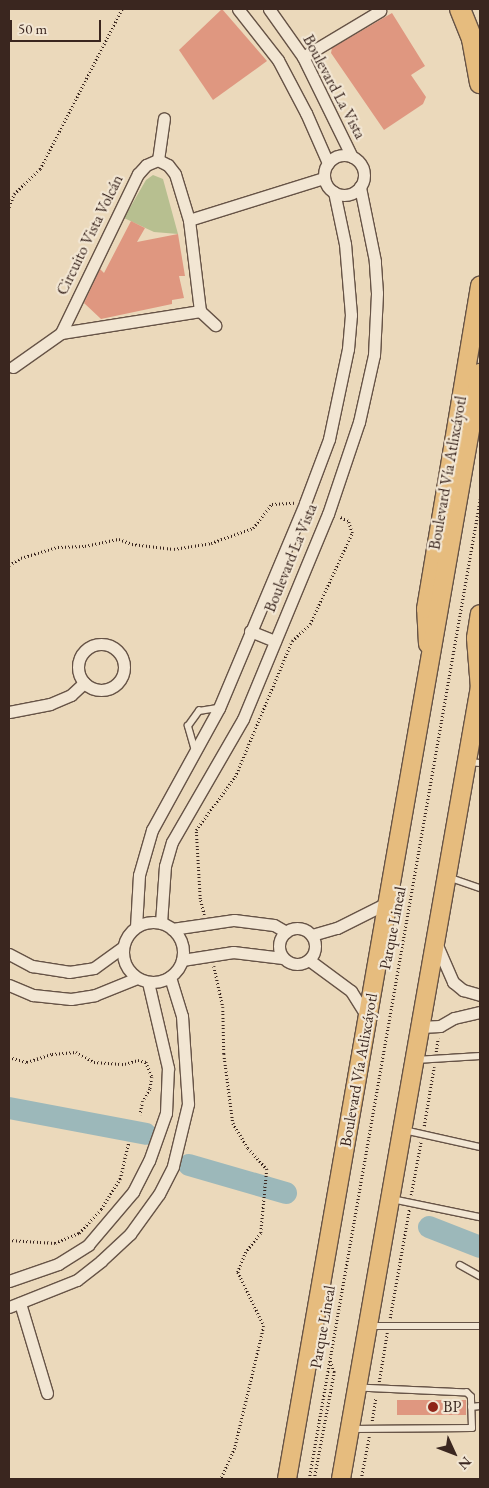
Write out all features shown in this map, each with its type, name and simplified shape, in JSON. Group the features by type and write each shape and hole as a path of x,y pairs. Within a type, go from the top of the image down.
{"highway":[{"path":"460,9 472,39 480,83"}],"main road":[{"name":"Boulevard Vía Atlixcáyotl","path":"431,662 426,609 480,285"},
{"name":"Boulevard Vía Atlixcáyotl","path":"287,1479 480,373"},
{"path":"344,1479 350,1428 446,876 473,762 480,688 476,638 480,614"}],"street":[{"path":"238,9 278,60 306,112 328,163"},
{"name":"Boulevard La Vista","path":"269,9 303,57 352,157"},
{"path":"303,57 380,11"},
{"path":"164,118 158,160 168,165 176,174 189,220 200,311 215,325"},
{"path":"335,157 352,157 363,170 360,187 352,193 334,192 324,178 328,163 335,157"},
{"name":"Circuito Vista Volcán","path":"61,333 138,174 146,165 158,160"},
{"path":"189,220 324,178"},
{"name":"Boulevard La Vista","path":"161,923 165,866 172,842 242,719 328,514 370,383 377,293 375,261 360,187"},
{"name":"Boulevard La Vista","path":"136,926 139,876 144,852 152,830 219,708 319,469 344,368 351,315 350,281 334,192"},
{"name":"Circuito Vista Volcán","path":"13,367 61,333 200,311"},
{"path":"250,631 274,641"},
{"path":"92,645 109,645 122,655 124,666 122,677 115,686 104,690 93,689 84,683 78,673 78,662 83,652 92,645"},
{"path":"9,712 50,704 71,695 84,683"},
{"path":"283,958 280,944 286,932 299,928 312,935 343,925 389,902"},
{"path":"172,928 234,920 274,925 286,932"},
{"path":"9,954 32,966 69,972 94,968 123,947 136,926 148,922 161,923 172,928 180,937 182,960 170,977 142,980 94,995 71,999 33,995 9,985"},
{"path":"182,960 233,952 283,958 296,964 309,960 315,948 312,935"},
{"path":"435,940 453,982 463,990 480,995"},
{"path":"9,1281 58,1264 88,1244 133,1192 149,1161 166,1113 168,1068 142,980 123,959 123,947"},
{"path":"309,960 351,991 368,1018"},
{"path":"47,1393 14,1305 77,1280 101,1261 130,1234 159,1194 173,1166 188,1104 182,1016 170,977"},
{"path":"420,1027 440,1026 454,1018 480,1012"}],"lane":[{"path":"195,752 188,726 199,711 219,708"},
{"path":"446,876 480,888"},
{"path":"414,1060 436,1057 480,1056"},
{"path":"402,1130 480,1146"},
{"path":"390,1198 480,1217"},
{"path":"460,1265 480,1276"},
{"path":"368,1326 480,1326"},
{"path":"357,1388 378,1391 467,1393 471,1396 472,1428"},
{"path":"471,1407 480,1406"},
{"path":"350,1428 480,1428"}],"path":[{"path":"9,207 14,194 40,169 122,9"},
{"name":"Parque Lineal","path":"309,1479 480,498"},
{"path":"9,565 21,558 58,547 85,546 119,539 132,544 174,548 211,543 253,528 272,504 284,503"},
{"path":"206,924 200,899 196,830 235,777 292,641 310,624 352,533 353,527 348,521 337,516"},
{"path":"212,955 222,1007 224,1054 233,1123 248,1148 267,1169 265,1210 260,1233 246,1252 238,1272 264,1326 235,1448 221,1479"},
{"path":"361,1479 378,1391 440,1026"},
{"path":"9,1056 27,1062 52,1054 76,1052 94,1062 125,1064 146,1062 152,1077 150,1089 143,1101 140,1115"},
{"path":"9,1240 55,1244 79,1233 101,1209 120,1178 128,1144"},
{"path":"314,1479 334,1372 329,1359"}],"green space":[{"path":"153,175 163,179 178,234 154,232 124,218 146,180"}],"building":[{"path":"222,9 267,61 213,100 179,50"},
{"path":"392,13 425,66 411,75 426,97 423,104 384,130 331,53 332,48"},
{"path":"131,221 145,228 137,242 178,234 185,276 179,276 184,298 172,300 172,304 101,319 84,303 100,269 104,273"},
{"name":"BP","path":"397,1400 466,1400 466,1415 397,1415"}],"waterway":[{"path":"9,1108 146,1134"},
{"path":"189,1165 286,1193"},
{"path":"429,1227 480,1247"}],"place":[{"name":"BP","path":"433,1407"}]}
